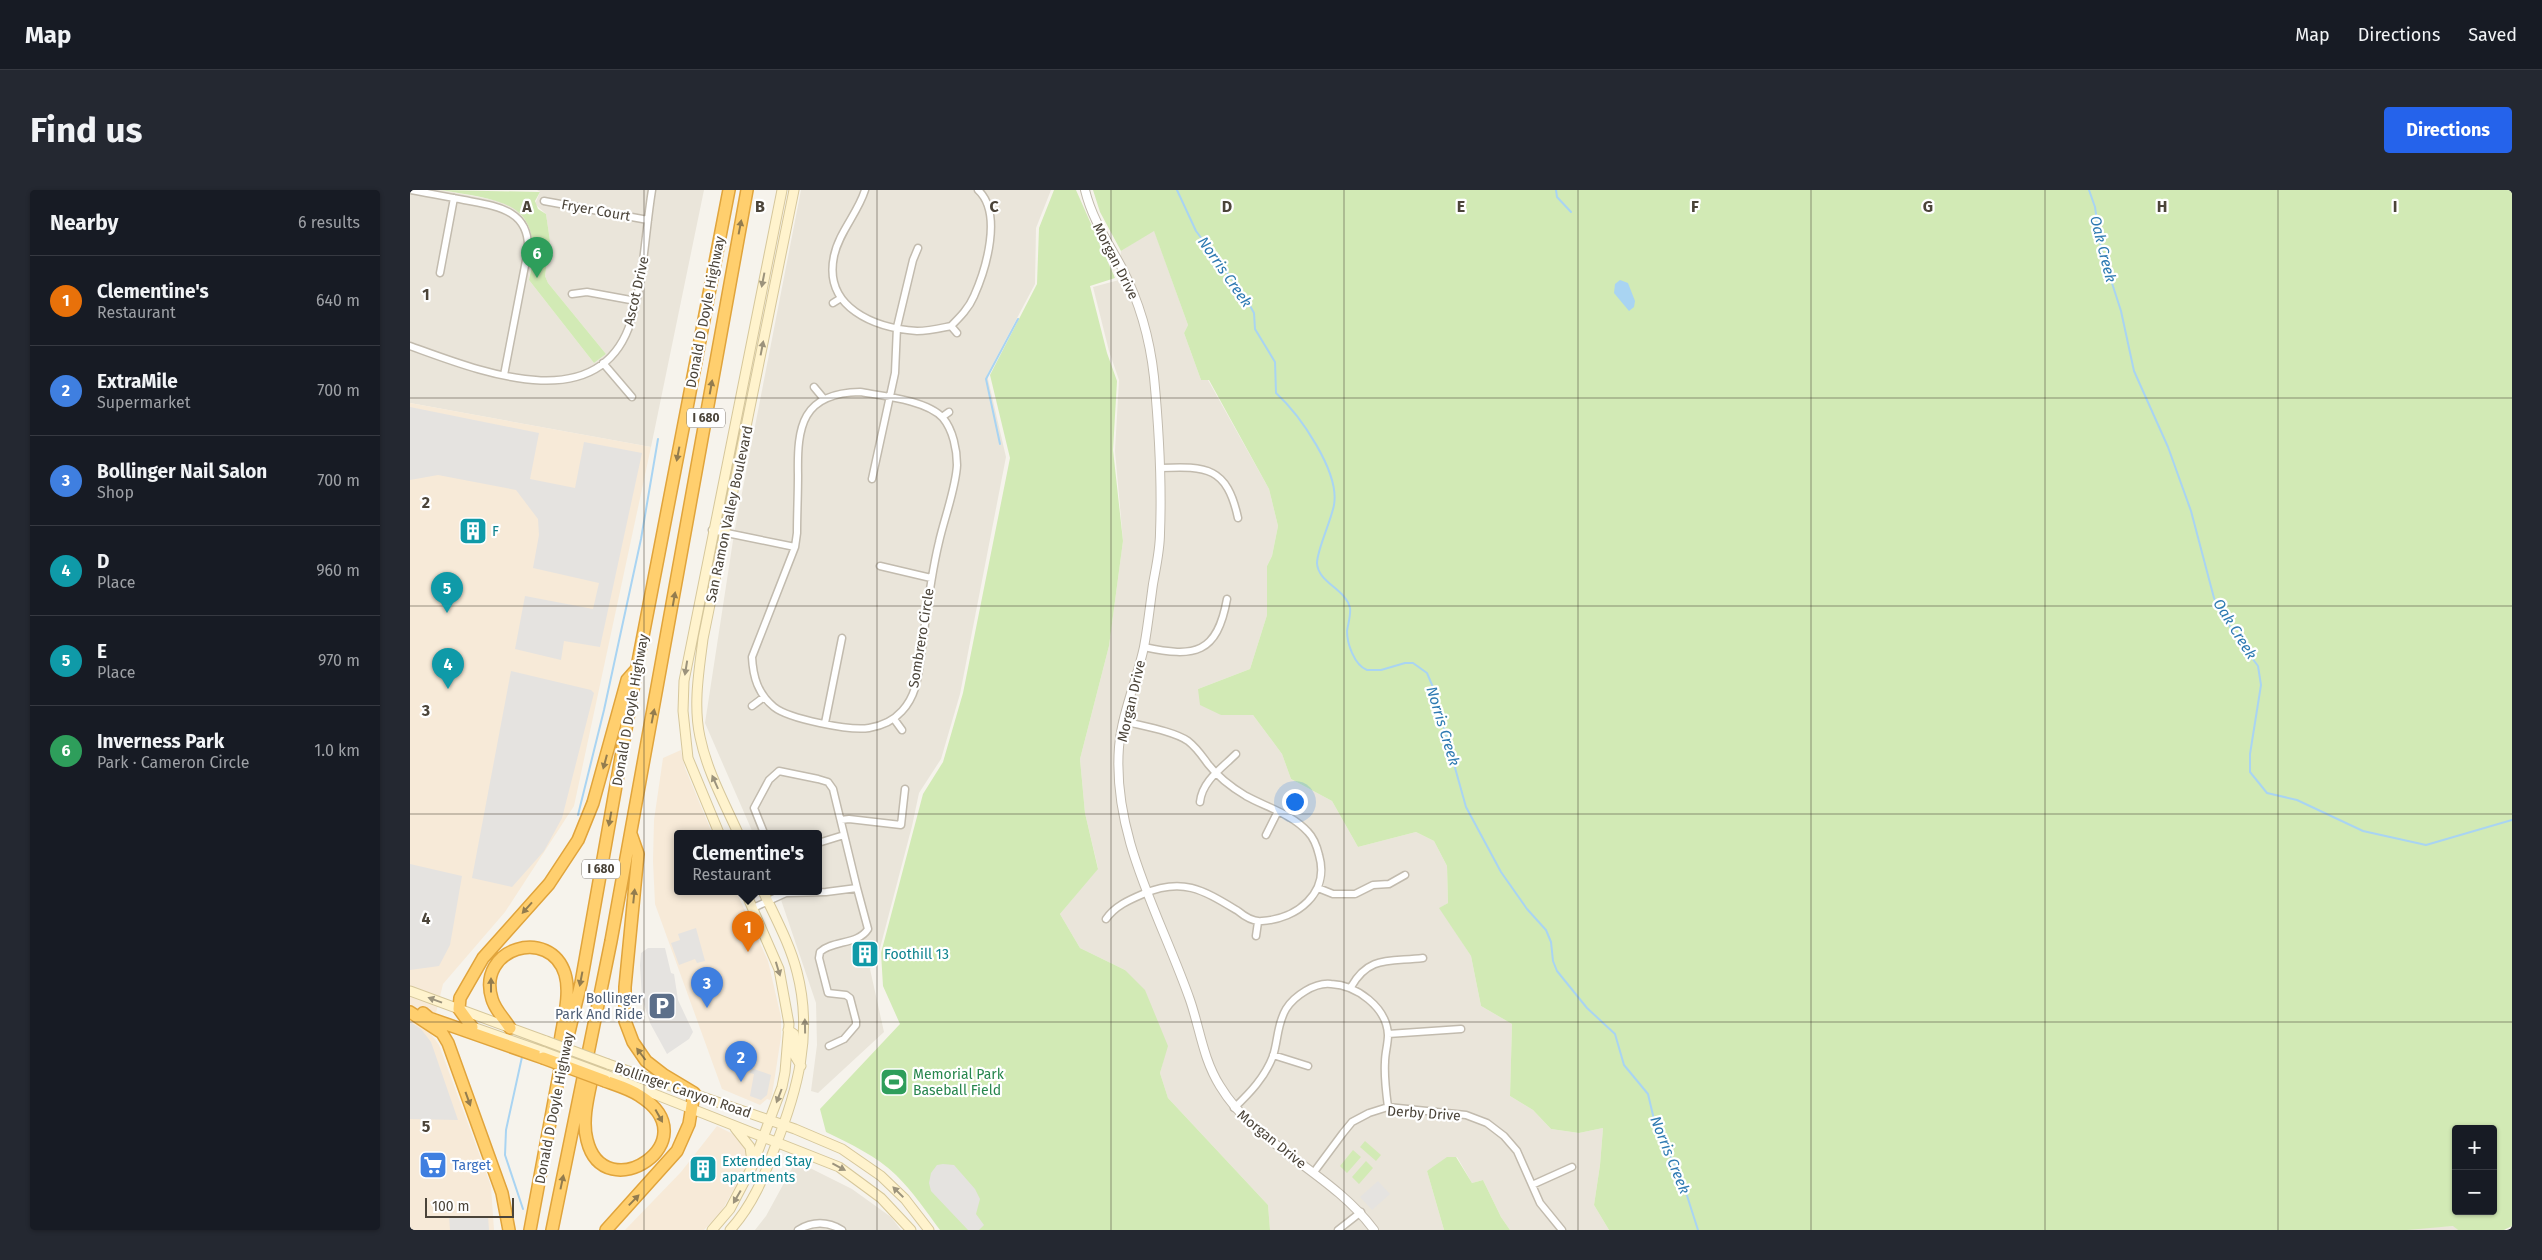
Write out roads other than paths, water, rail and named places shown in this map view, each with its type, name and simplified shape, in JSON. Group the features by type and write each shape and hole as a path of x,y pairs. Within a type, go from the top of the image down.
{"highway":[{"name":"Donald D Doyle Highway","path":"530,1230 560,1069 580,983 637,667 729,190"},
{"name":"Donald D Doyle Highway","path":"552,1230 593,1037 747,190"},
{"path":"472,1027 459,1010 460,998 483,958 549,884 578,840 593,803 627,680 637,667"},
{"path":"606,1230 674,1156 682,1143 692,1110 694,1093 664,1075 646,1061 633,1042 625,1021 625,987 638,854 631,832"},
{"path":"510,1028 495,1007 491,996 490,985 493,968 498,960 513,950 534,947 543,950 560,964 566,983 558,1060 560,1069"},
{"path":"413,1010 430,1018 544,1055 606,1078 640,1095 651,1104 663,1123 664,1132 658,1151 652,1159 636,1168 616,1169 606,1165 592,1152 587,1142 586,1122 597,1046 593,1037"},
{"path":"413,1010 442,1033 448,1043 499,1184 509,1230"}],"main road":[{"name":"San Ramon Valley Boulevard","path":"718,830 688,758 683,711 684,681 712,530 782,190"},
{"name":"San Ramon Valley Boulevard","path":"737,830 706,762 698,723 697,683 703,639 794,190"},
{"path":"712,1230 730,1209 752,1167 770,1120 782,1087 788,1030 779,970 747,895"},
{"path":"730,1230 761,1184 784,1125 799,1080 805,1030 797,971 766,895"},
{"name":"Bollinger Canyon Road","path":"410,992 784,1125 842,1149 872,1168 905,1199 929,1230"},
{"path":"413,1010 472,1027 544,1055"},
{"path":"788,1030 794,1034 795,1056 800,1066"},
{"name":"Bollinger Canyon Road","path":"606,1078 828,1162 853,1176 882,1198 911,1230"},
{"path":"735,1128 750,1147 752,1167"}],"street":[{"path":"411,190 505,209 518,219 526,232 528,250 504,375"},
{"name":"Ascot Drive","path":"410,346 461,364 536,381 557,381 584,374 603,363 622,341 631,322 646,247 652,190"},
{"path":"865,190 834,254 834,278 841,298 863,318 918,331 952,326 964,313 974,296 991,245 991,223 981,191"},
{"name":"Morgan Drive","path":"1085,190 1095,221 1122,268 1136,298 1145,329 1154,375 1160,468 1160,536 1144,647 1124,720 1120,746 1120,796 1126,832 1190,1000 1202,1050 1210,1069 1234,1108 1339,1190 1361,1212 1374,1230"},
{"path":"440,273 454,198"},
{"name":"Fryer Court","path":"544,201 648,220"},
{"path":"872,479 895,373 897,327 913,260 918,248"},
{"path":"572,294 587,292 636,301"},
{"path":"833,303 841,298"},
{"path":"952,326 957,333"},
{"path":"603,363 632,397"},
{"path":"814,387 824,399 844,393 860,392 921,406 942,417 948,412"},
{"name":"Sombrero Circle","path":"824,399 814,407 800,430 797,445 795,547 752,657 756,686 764,697 784,714 825,723 867,729 894,718 903,711 916,688 930,578 957,466 954,440 942,417"},
{"path":"1160,468 1202,468 1218,476 1228,487 1238,518"},
{"path":"712,530 795,547"},
{"path":"880,566 930,578"},
{"path":"1144,647 1170,653 1189,651 1206,646 1217,636 1224,618 1227,599"},
{"path":"825,723 842,638"},
{"path":"752,706 764,697"},
{"path":"894,718 902,730"},
{"path":"1106,919 1112,910 1148,892 1173,885 1189,887 1215,896 1243,915 1258,922 1286,918 1298,911 1318,888 1322,864 1310,833 1300,824 1234,789 1217,774 1196,748 1186,740 1124,720"},
{"path":"1200,802 1203,788 1236,754"},
{"path":"763,830 754,808 769,780 779,771 828,782 833,789 868,929 860,938 833,944 820,952 819,958 828,993 846,995 850,998 856,1021 856,1025 844,1039 828,1046"},
{"path":"841,820 849,819 901,825 905,789"},
{"path":"1266,835 1277,813"},
{"path":"822,842 844,835"},
{"path":"1318,888 1333,894 1349,895 1373,885 1389,884 1406,875"},
{"path":"822,892 857,888"},
{"path":"753,908 782,895"},
{"path":"1256,936 1258,922"},
{"path":"1351,987 1364,969 1371,964 1423,958"},
{"path":"1234,1108 1252,1090 1265,1072 1273,1055 1282,1018 1287,1008 1299,996 1312,988 1327,983 1351,987 1364,994 1376,1008 1388,1034 1384,1064 1388,1108"},
{"path":"1388,1034 1461,1029"},
{"path":"1273,1055 1308,1066"},
{"name":"Derby Drive","path":"1314,1172 1352,1122 1368,1113 1388,1108 1466,1115 1486,1123 1504,1136 1517,1151 1540,1203 1562,1230"},
{"path":"1532,1185 1572,1167"},
{"path":"1338,1230 1361,1212"},
{"path":"798,1230 809,1224 818,1223 842,1230"}],"water":[{"path":"1620,280 1628,283 1635,301 1634,307 1629,311 1614,293 1615,284"}],"waterway":[{"name":"Norris Creek","path":"1177,190 1196,231 1244,295 1254,313 1255,329 1275,362 1276,393 1296,415 1325,461 1331,477 1334,505 1317,563 1322,576 1343,596 1350,608 1347,636 1355,659 1367,670 1381,670 1405,663 1413,663 1427,673 1438,699 1445,732 1466,807 1501,872 1527,909 1546,930 1551,942 1553,961 1557,971 1587,1008 1615,1034 1624,1065 1648,1094 1656,1128 1682,1180 1698,1230"},
{"path":"1556,190 1557,197 1571,212"},
{"name":"Oak Creek","path":"2089,190 2095,207 2101,249 2121,311 2134,371 2168,447 2191,511 2214,598 2234,634 2258,666 2261,685 2250,754 2250,772 2267,793 2297,800 2363,831 2426,845 2512,820"},
{"path":"1000,444 986,379 1018,319"},
{"path":"578,815 604,710 641,539 658,439"},
{"path":"522,1057 506,1130 505,1155 523,1209"}],"place":[{"name":"Inverness Park","path":"537,278"},
{"name":"F","path":"473,531"},
{"name":"E","path":"447,613"},
{"name":"D","path":"448,689"},
{"name":"Clementine's","path":"748,952"},
{"name":"Foothill 13","path":"865,954"},
{"name":"Bollinger Park And Ride","path":"662,1006"},
{"name":"Bollinger Nail Salon","path":"707,1008"},
{"name":"ExtraMile","path":"741,1082"},
{"name":"Memorial Park Baseball Field","path":"894,1082"},
{"name":"Target","path":"433,1165"},
{"name":"Extended Stay apartments","path":"703,1169"}]}
